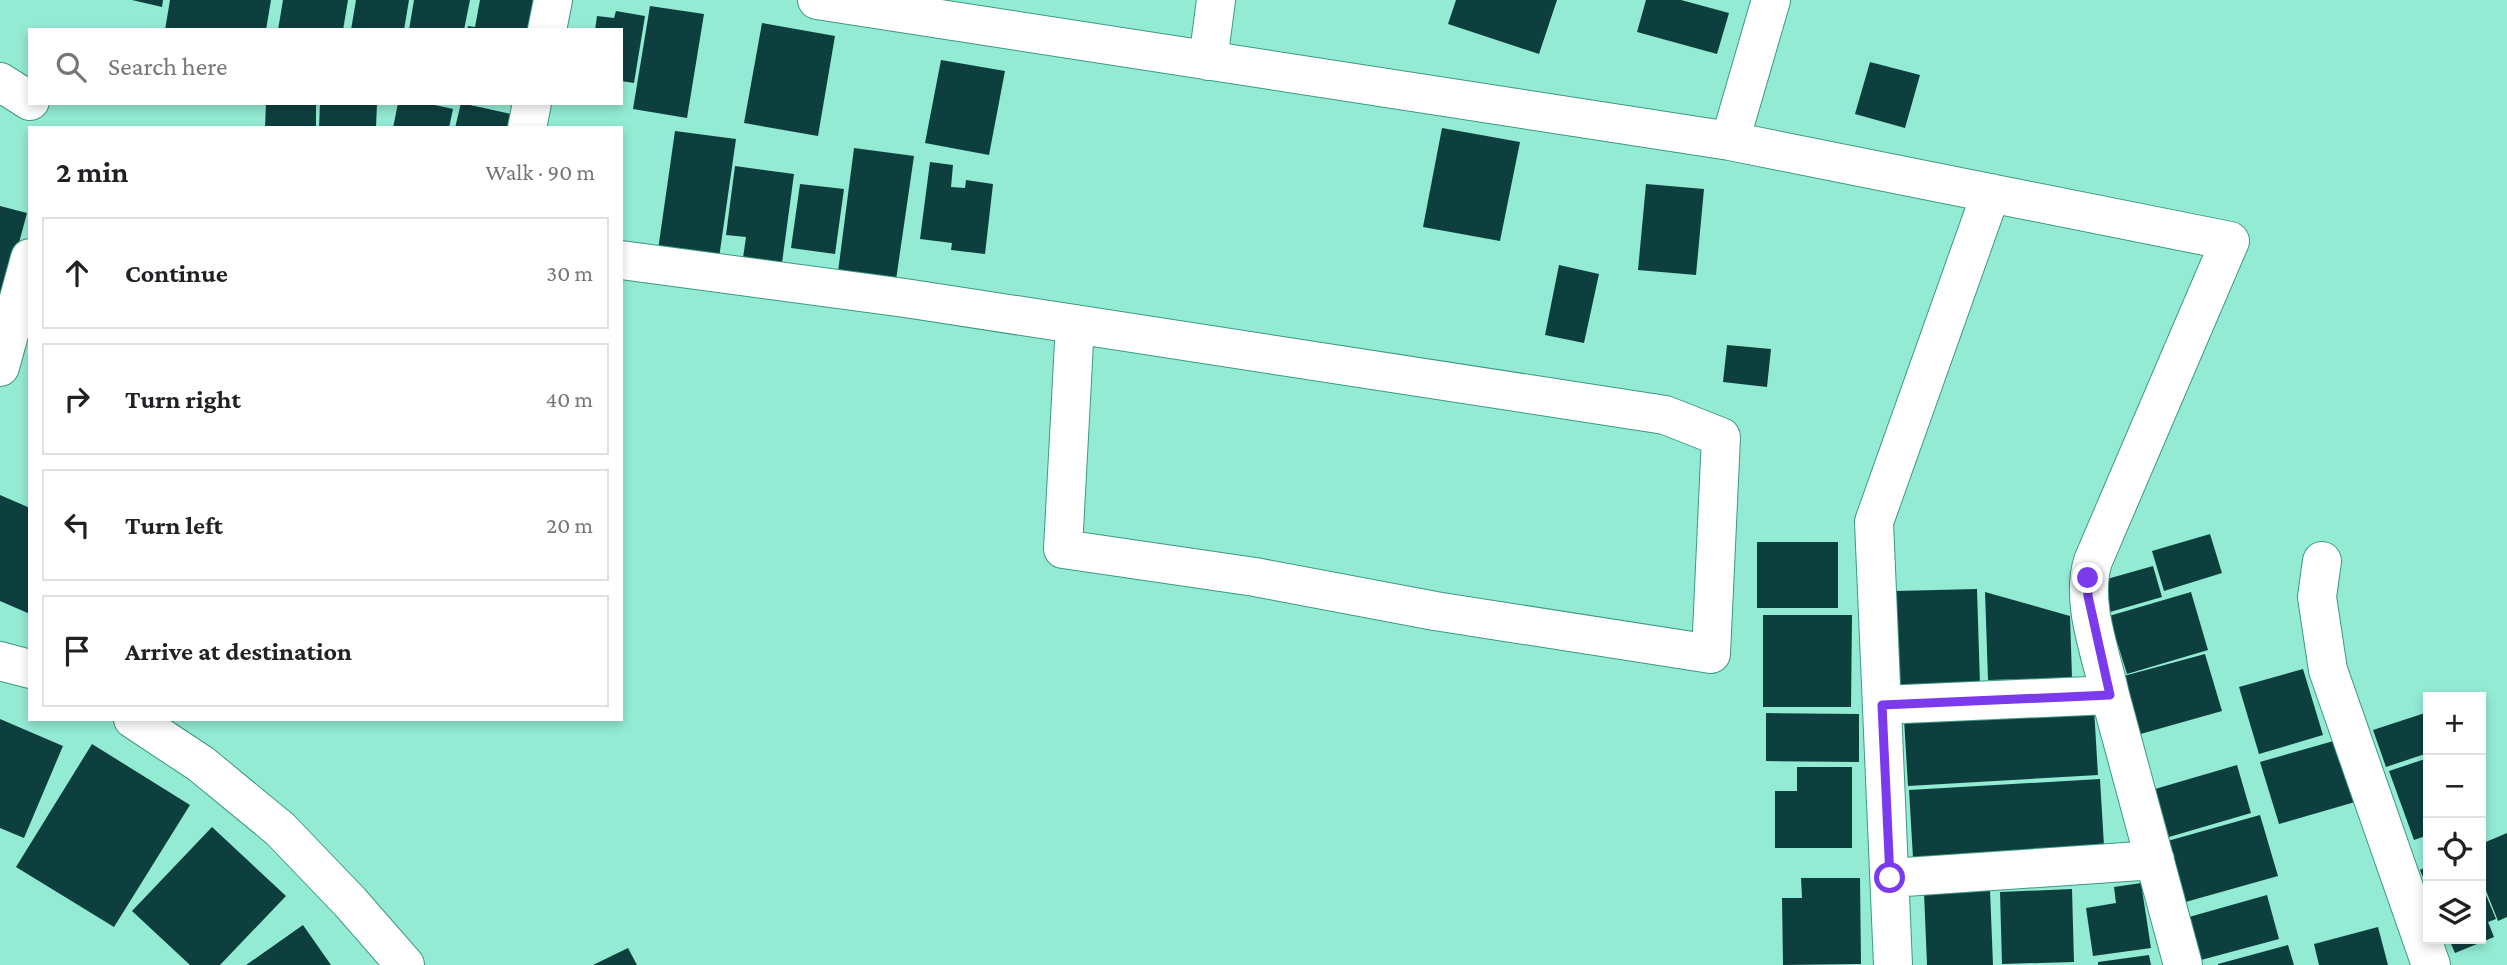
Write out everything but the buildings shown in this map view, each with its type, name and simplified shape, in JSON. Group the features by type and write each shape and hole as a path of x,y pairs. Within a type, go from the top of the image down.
{"street":[{"path":"547,28 552,0"},
{"path":"817,0 916,8 1208,61 1730,141 2230,241 2088,578 2088,596 2110,695 2183,965"},
{"path":"1208,61 1216,0"},
{"path":"1730,141 1771,0"},
{"path":"0,82 28,100"},
{"path":"34,105 45,126"},
{"path":"527,126 532,105"},
{"path":"1894,965 1874,522 1991,193"},
{"path":"623,260 905,298 1075,324 1665,415 1721,438 1711,654 1435,611 1255,577 1063,549 1075,324"},
{"path":"1,361 28,266"},
{"path":"2322,561 2317,597 2328,670 2431,965"},
{"path":"0,661 28,668"},
{"path":"1882,705 2110,695"},
{"path":"136,721 201,764 281,829 405,965"},
{"path":"1890,878 2155,860"}],"route":[{"path":"1890,878 1882,705 2110,695 2088,596 2088,578"}]}
